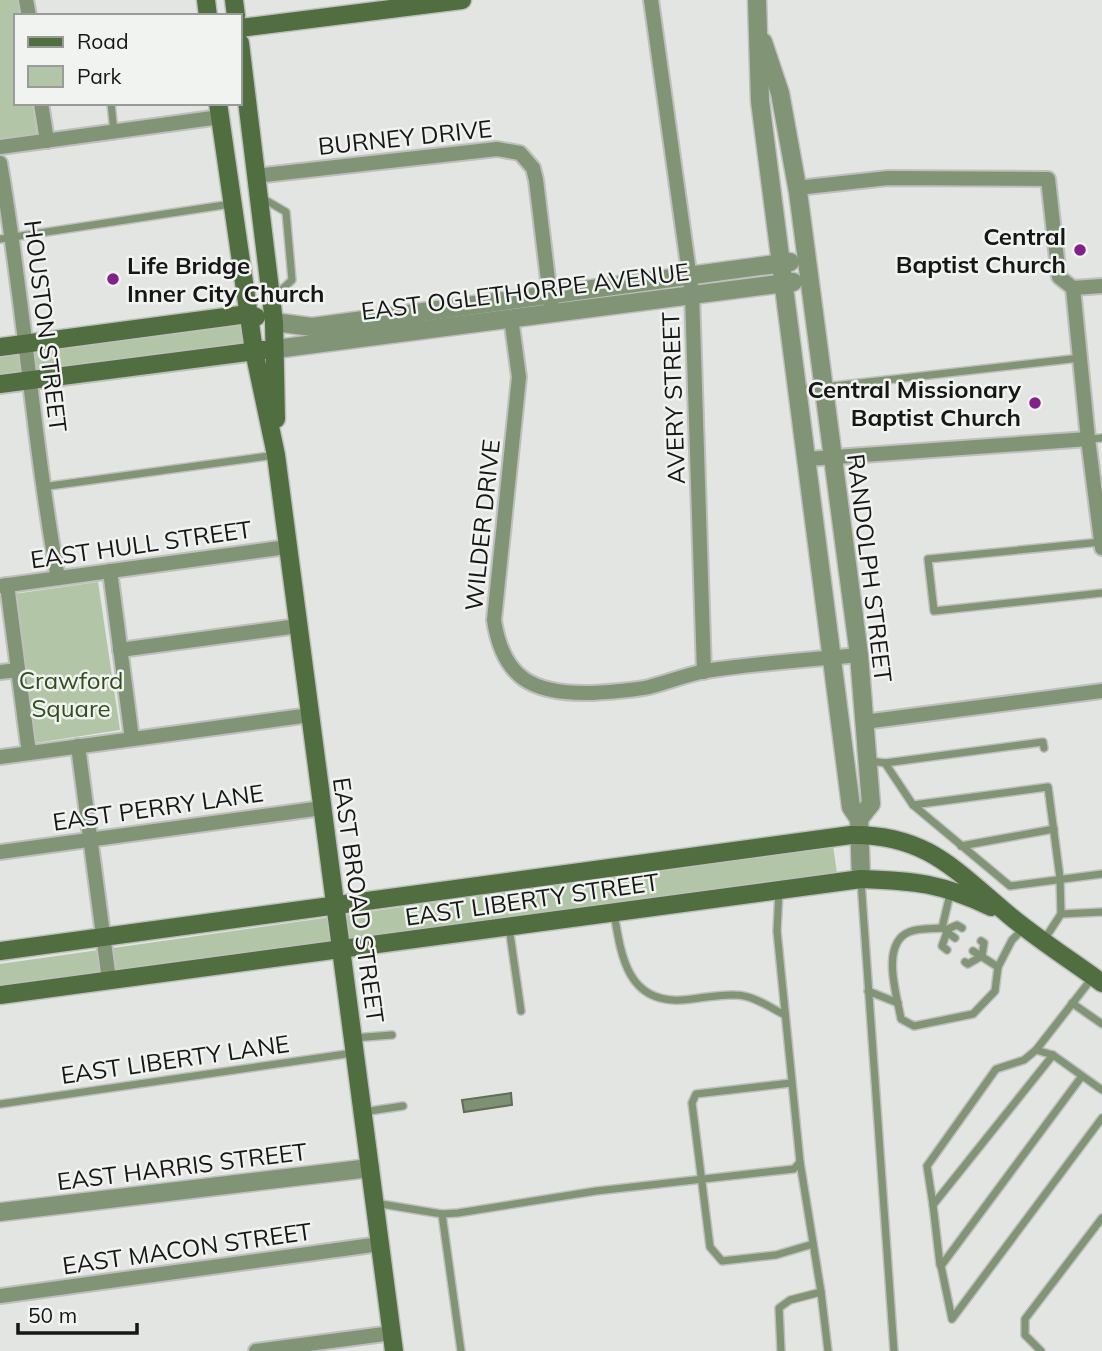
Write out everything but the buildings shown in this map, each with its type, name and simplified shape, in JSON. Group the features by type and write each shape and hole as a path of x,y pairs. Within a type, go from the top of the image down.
{"main road":[{"path":"242,28 463,0"},
{"name":"EAST BROAD STREET","path":"242,61 274,322 276,455"},
{"name":"EAST BROAD STREET","path":"219,110 254,351 276,455 394,1351"},
{"name":"EAST OGLETHORPE AVENUE","path":"0,347 248,314 274,322"},
{"name":"EAST OGLETHORPE AVENUE","path":"0,384 276,349"},
{"name":"EAST LIBERTY STREET","path":"0,951 336,907 856,830 880,834 931,852 1017,921"},
{"name":"EAST LIBERTY STREET","path":"0,995 861,879 923,882 951,889 1017,921"},
{"path":"1017,921 1098,980"}],"street":[{"name":"AVERY STREET","path":"651,0 691,285 704,671"},
{"name":"RANDOLPH STREET","path":"757,0 760,101 861,879"},
{"name":"RANDOLPH STREET","path":"760,32 780,93 797,188 807,280 859,655 866,760 872,804 856,830"},
{"path":"41,105 47,141"},
{"path":"0,147 115,132 219,110"},
{"name":"BURNEY DRIVE","path":"255,176 497,149 520,153 533,168 536,180 551,303"},
{"name":"HOUSTON STREET","path":"0,163 6,238 27,343 41,487 58,578"},
{"path":"797,188 888,178 1048,179 1059,277 1073,288 1102,286"},
{"name":"EAST OGLETHORPE AVENUE","path":"274,322 297,328 312,327 551,303 691,285 805,259"},
{"name":"EAST OGLETHORPE AVENUE","path":"691,285 783,284 807,280"},
{"path":"1073,288 1080,358 1095,439 1102,545"},
{"name":"EAST OGLETHORPE AVENUE","path":"276,349 511,318 551,303"},
{"name":"WILDER DRIVE","path":"511,318 519,377 494,620 497,643 509,664 524,681 542,690 561,694 646,687 704,671 859,655"},
{"path":"807,459 1095,439"},
{"name":"EAST HULL STREET","path":"3,585 287,547"},
{"path":"110,571 132,739"},
{"path":"3,585 29,753"},
{"path":"120,650 298,626"},
{"path":"0,672 18,670"},
{"path":"864,722 1102,691"},
{"path":"0,757 310,715"},
{"path":"78,746 109,981"},
{"name":"EAST PERRY LANE","path":"0,852 322,808"},
{"name":"EAST HARRIS STREET","path":"0,1212 370,1168"},
{"name":"EAST MACON STREET","path":"0,1296 380,1244"},
{"path":"256,1351 392,1333"}],"lane":[{"path":"111,105 115,132"},
{"path":"258,195 286,212 292,280 271,300"},
{"path":"6,238 232,204"},
{"path":"798,390 1080,358"},
{"path":"41,487 276,455"},
{"path":"1102,545 1060,546 928,559 934,611 1102,593"},
{"path":"866,760 885,763 1043,741 1044,748"},
{"path":"885,763 913,806 1010,886 1102,874"},
{"path":"913,806 1048,786 1060,878 1061,914 1044,941"},
{"path":"961,846 1054,829"},
{"path":"861,879 894,1351"},
{"path":"947,950 942,946 951,889"},
{"path":"779,890 777,932 791,1083 828,1351"},
{"path":"1061,914 1102,912"},
{"path":"614,913 629,973 648,995 678,1000 736,995 750,997 785,1015"},
{"path":"962,928 957,925 944,930 910,931 898,939 892,955 901,1019 914,1026 973,1014 995,991 998,967 1013,940 1017,921"},
{"path":"509,927 521,1011"},
{"path":"944,930 955,938"},
{"path":"981,940 984,943 982,956"},
{"path":"973,951 998,967"},
{"path":"965,962 968,964 982,956"},
{"path":"1098,980 1072,1003 1036,1050 1024,1060 996,1069 927,1166 941,1266 952,1318 1102,1118"},
{"path":"868,991 898,1003"},
{"path":"1072,1003 1102,1024"},
{"name":"EAST LIBERTY LANE","path":"0,1104 354,1045 392,1035"},
{"path":"1036,1050 1053,1055 1102,1090"},
{"path":"933,1205 1053,1055"},
{"path":"941,1266 1082,1076"},
{"path":"791,1083 696,1094 692,1102 704,1179 710,1247 722,1261 776,1255 813,1244"},
{"path":"363,1112 403,1106"},
{"path":"374,1203 442,1214 458,1213 596,1191 794,1169 800,1162"},
{"path":"442,1214 461,1351"},
{"path":"1041,1351 1025,1335 1026,1319 1102,1218"},
{"path":"781,1351 779,1308 790,1300 821,1292"}],"green space":[{"path":"0,0 18,0 20,14 14,14 14,105 32,105 37,135 0,140"},
{"path":"237,309 248,363 0,395 0,342"},
{"name":"Crawford Square","path":"98,582 120,730 35,743 14,594"},
{"path":"833,846 837,873 0,987 0,964"}],"shaded area":[{"path":"511,1093 512,1105 464,1112 462,1100"}],"place":[{"name":"Central Baptist Church","path":"1080,250"},
{"name":"Life Bridge Inner City Church","path":"113,279"},
{"name":"Central Missionary Baptist Church","path":"1035,403"}]}
